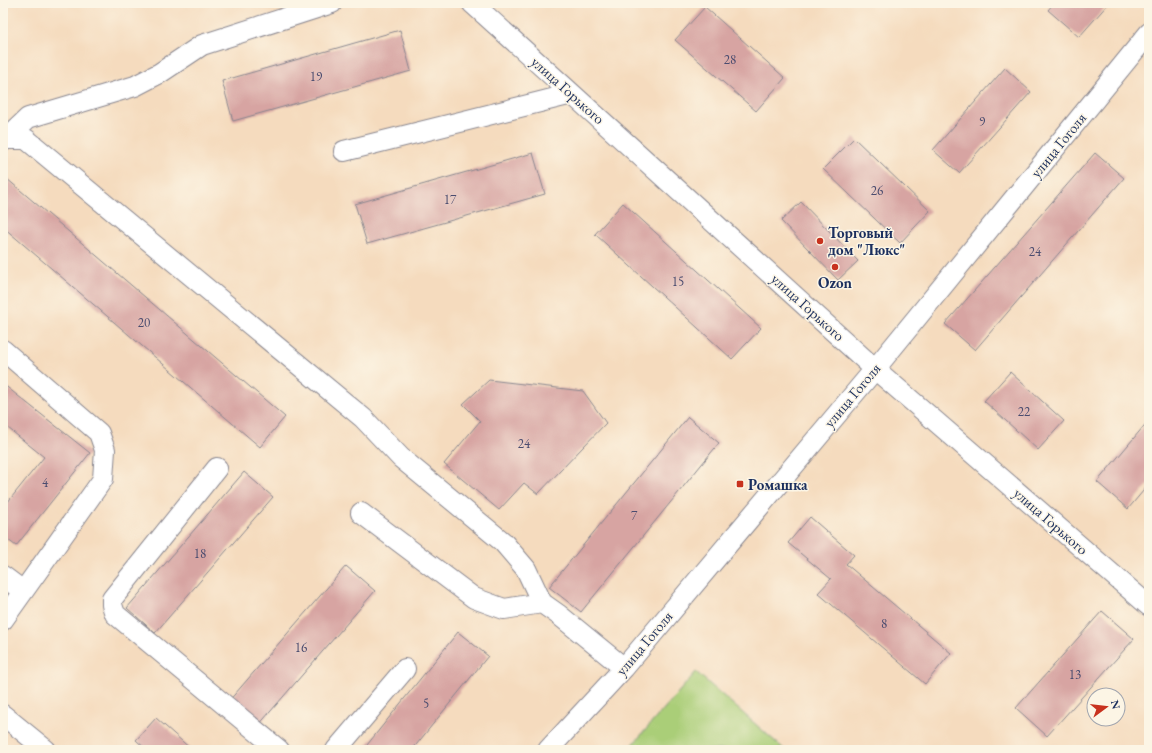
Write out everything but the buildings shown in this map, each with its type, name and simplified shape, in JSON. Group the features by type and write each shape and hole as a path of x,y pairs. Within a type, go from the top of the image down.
{"street":[{"path":"3,120 28,118 135,86 160,73 202,44 332,3"},
{"name":"улица Горького","path":"472,3 875,369 1149,606"},
{"name":"улица Гоголя","path":"548,750 624,668 875,369 1147,40"},
{"path":"344,151 572,94"},
{"path":"5,140 28,118"},
{"path":"5,140 26,139 363,418 401,458 503,542 526,569 542,603 624,668"},
{"path":"3,350 100,433 105,450 102,479 3,620"},
{"path":"217,468 112,599 112,605 115,614 279,750"},
{"path":"361,513 474,598 504,609 542,603"},
{"path":"3,576 23,591"},
{"path":"336,750 405,669"},
{"path":"3,715 46,750"}],"green space":[{"path":"696,672 785,750 628,750"}],"place":[{"name":"Торговый дом \"Люкс\"","path":"820,241"},
{"name":"Ozon","path":"835,267"},
{"name":"Ромашка","path":"740,484"}]}
